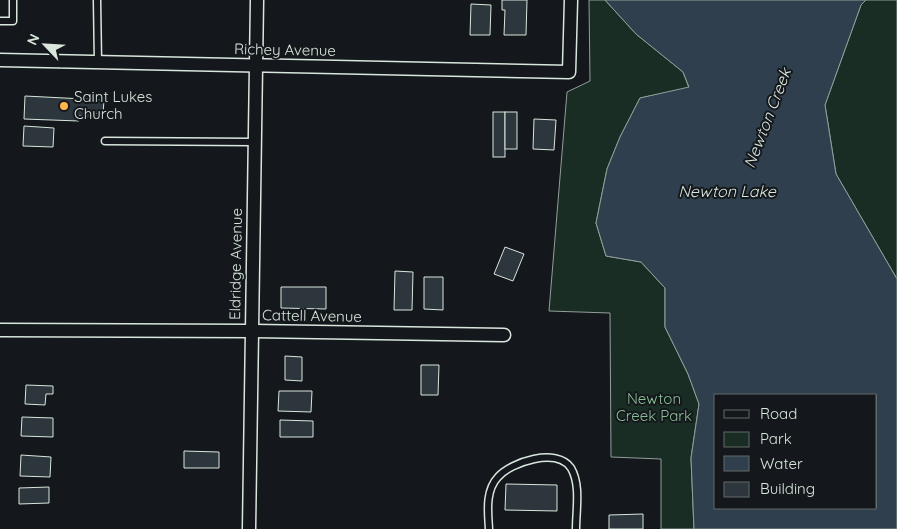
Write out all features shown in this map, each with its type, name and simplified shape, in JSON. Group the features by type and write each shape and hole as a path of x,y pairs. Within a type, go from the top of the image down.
{"street":[{"name":"Eldridge Avenue","path":"249,529 257,0"},
{"name":"Richey Avenue","path":"0,60 569,72 572,0"},
{"name":"Cattell Avenue","path":"0,330 504,335"}],"lane":[{"path":"0,21 12,21 13,0"},
{"path":"98,0 98,63"},
{"path":"105,141 254,142"},
{"path":"489,529 488,500 490,490 497,477 514,465 539,458 560,460 570,468 575,479 577,495 576,529"}],"green space":[{"name":"Newton Creek Park","path":"589,0 605,0 636,34 683,72 689,88 640,98 620,137 607,169 596,223 606,256 641,262 665,288 665,327 688,374 699,404 691,458 694,529 661,529 661,459 611,457 610,313 549,311 567,92 590,81"},
{"path":"866,0 897,0 897,279 836,174 825,105 861,5"}],"water":[{"name":"Newton Lake","path":"605,0 866,0 861,5 825,105 836,174 897,279 897,529 694,529 691,458 699,404 688,374 665,327 665,288 641,262 606,256 596,223 607,169 620,137 640,98 689,87 683,72 636,34"}],"building":[{"path":"502,0 527,0 526,35 504,35 505,10 502,10"},
{"path":"471,4 491,5 490,35 470,35"},
{"name":"Saint Lukes Church","path":"25,96 104,100 103,114 88,113 88,117 79,116 79,121 24,119"},
{"path":"493,112 505,112 505,157 493,157"},
{"path":"505,112 517,112 517,149 505,149"},
{"path":"534,119 556,120 554,150 533,149"},
{"path":"24,126 54,128 53,147 23,146"},
{"path":"505,247 524,254 513,281 494,274"},
{"path":"395,271 413,272 412,310 394,310"},
{"path":"424,277 443,277 443,310 424,309"},
{"path":"281,287 326,287 326,309 281,308"},
{"path":"285,356 302,357 302,381 285,380"},
{"path":"421,365 439,365 438,395 421,395"},
{"path":"26,385 53,386 53,394 46,394 45,405 25,404"},
{"path":"279,391 312,391 311,412 278,411"},
{"path":"22,417 53,418 53,437 21,436"},
{"path":"280,420 313,421 313,437 280,437"},
{"path":"184,451 219,452 219,468 184,468"},
{"path":"21,455 51,457 50,477 20,476"},
{"path":"506,484 557,485 557,511 505,510"},
{"path":"49,487 49,503 19,504 19,488"},
{"path":"643,514 643,529 609,529 609,515"}],"place":[{"name":"Saint Lukes Church","path":"64,106"}],"water label":[{"name":"Newton Creek","path":"767,118"}]}
